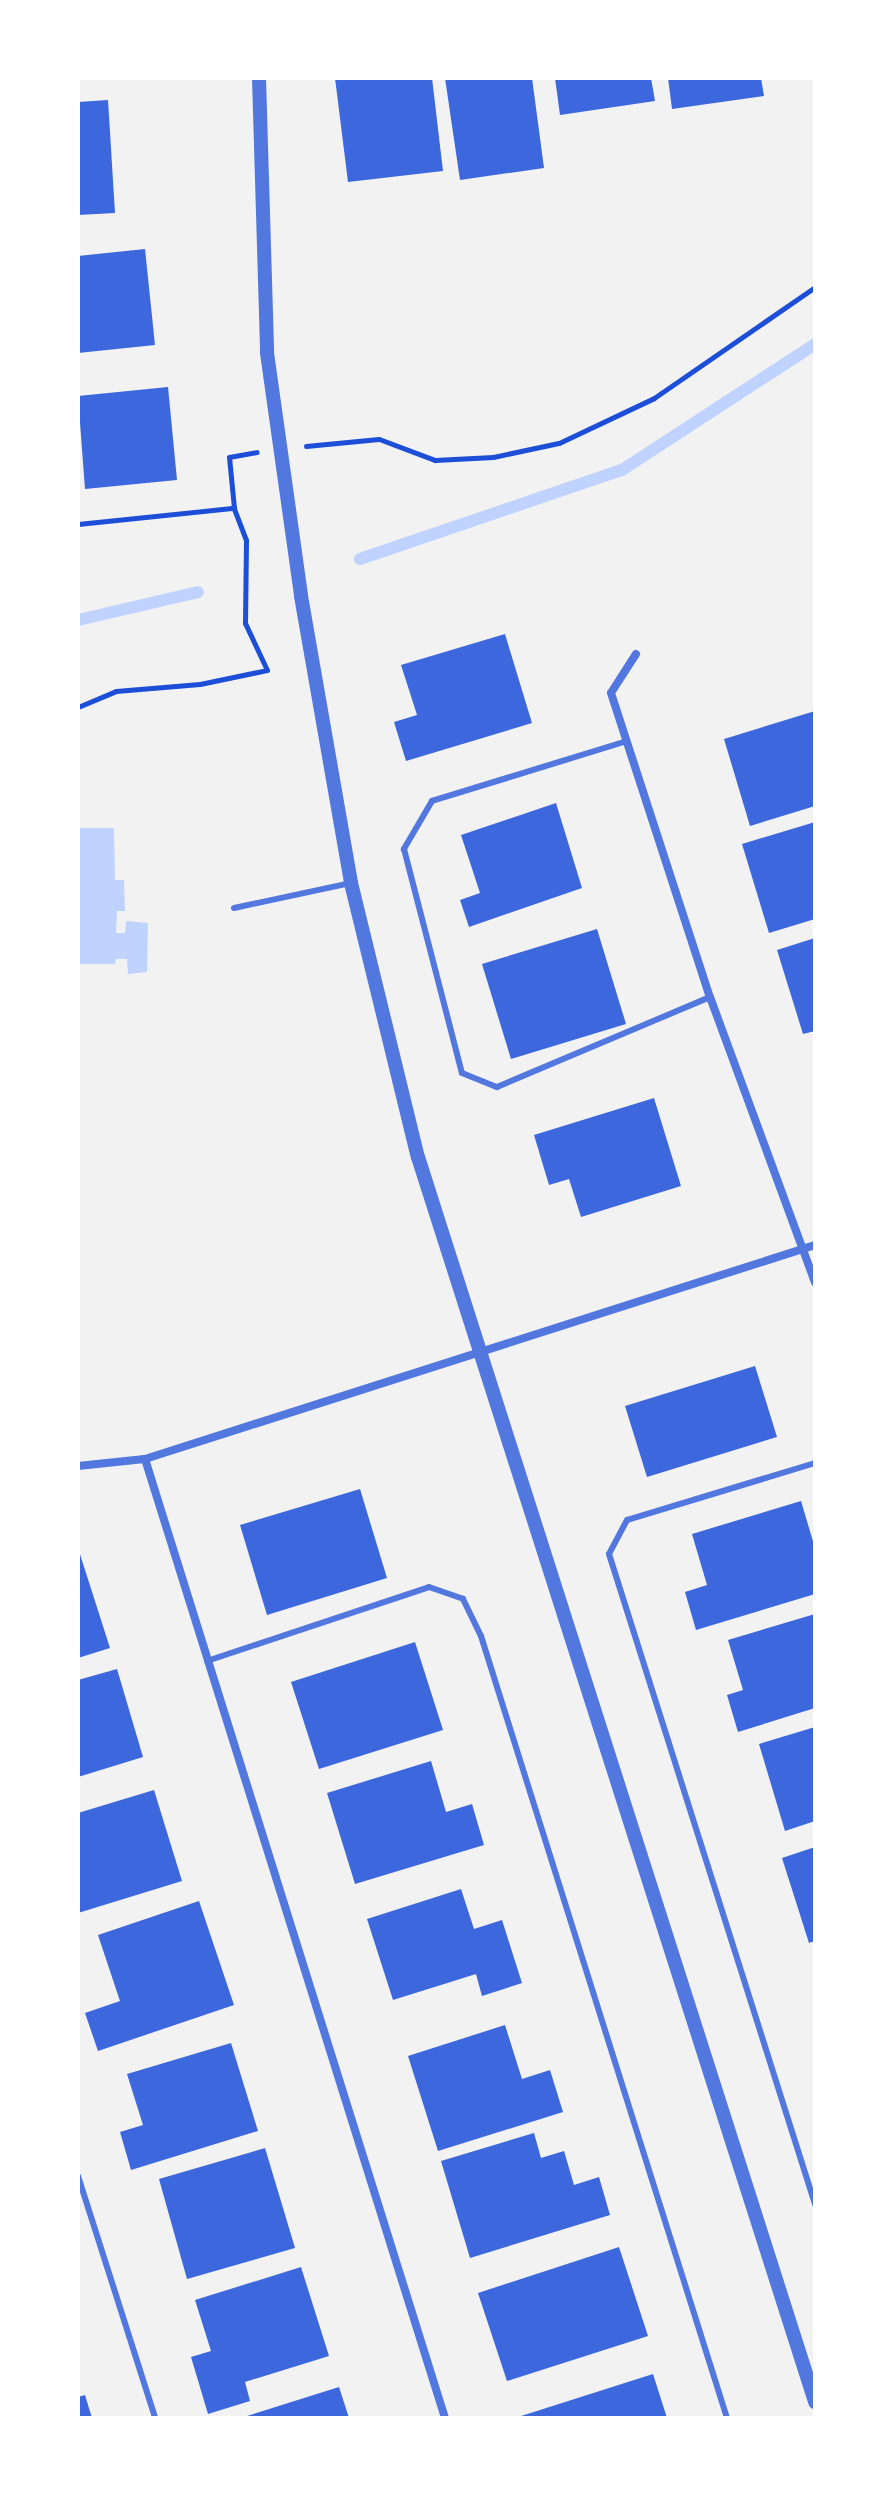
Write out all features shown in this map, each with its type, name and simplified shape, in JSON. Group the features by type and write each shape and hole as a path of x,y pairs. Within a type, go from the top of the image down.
{"street":[{"path":"259,78 267,353 351,883 418,1157 815,2402"},
{"path":"636,654 611,693 710,997 815,1282"},
{"path":"78,1466 145,1459 815,1245"},
{"path":"145,1459 445,2418"}],"lane":[{"path":"627,741 432,801 404,849 462,1073 497,1087 710,997"},
{"path":"234,908 351,883"},
{"path":"815,1463 627,1520 609,1554 815,2204"},
{"path":"207,1661 429,1587 463,1599 481,1636 727,2418"},
{"path":"78,2176 155,2418"}],"path":[{"path":"78,707 116,691 200,684 267,670 245,623 246,540 234,508 229,457 281,448 379,439 435,460 493,457 559,443 654,398 815,287"},
{"path":"78,524 234,508"}],"water":[{"path":"78,828 114,828 115,880 124,880 125,911 117,911 116,933 125,933 126,921 148,923 147,972 128,974 127,959 116,959 115,964 78,964"}],"building":[{"path":"335,78 432,78 443,171 348,182"},
{"path":"445,78 532,78 544,168 460,180"},
{"path":"555,78 651,78 655,101 560,115"},
{"path":"668,78 761,78 764,96 672,109"},
{"path":"108,100 115,213 78,215 78,102"},
{"path":"145,249 155,345 78,353 78,256"},
{"path":"168,387 177,480 85,489 78,396"},
{"path":"505,634 532,723 406,761 394,722 417,715 401,665"},
{"path":"815,711 815,806 750,826 724,739"},
{"path":"556,803 582,888 469,927 460,900 480,893 461,835"},
{"path":"815,822 815,919 769,933 742,844"},
{"path":"597,929 626,1024 511,1059 482,964"},
{"path":"815,938 815,1031 803,1034 777,950"},
{"path":"654,1098 681,1186 581,1217 569,1179 549,1185 534,1135"},
{"path":"755,1366 777,1437 647,1477 625,1406"},
{"path":"360,1489 387,1578 267,1615 240,1525"},
{"path":"801,1501 815,1548 815,1594 696,1630 685,1592 707,1585 692,1534"},
{"path":"78,1548 110,1648 78,1658"},
{"path":"815,1614 815,1708 738,1732 727,1695 743,1690 728,1640"},
{"path":"415,1642 443,1730 319,1769 291,1682"},
{"path":"117,1669 143,1757 78,1777 78,1680"},
{"path":"815,1727 815,1821 785,1831 759,1744"},
{"path":"431,1761 446,1812 472,1804 484,1845 355,1884 327,1793"},
{"path":"154,1790 182,1881 78,1913 78,1813"},
{"path":"815,1847 815,1941 809,1943 782,1858"},
{"path":"461,1889 474,1929 502,1920 522,1983 482,1996 476,1974 393,2000 367,1919"},
{"path":"199,1901 234,2005 98,2051 85,2013 120,2001 98,1935"},
{"path":"505,2025 522,2079 550,2070 563,2112 438,2151 408,2056"},
{"path":"231,2043 258,2131 131,2170 120,2132 143,2125 127,2074"},
{"path":"534,2133 541,2158 564,2151 574,2185 599,2177 610,2215 470,2258 441,2161"},
{"path":"265,2148 295,2248 187,2279 159,2179"},
{"path":"619,2247 648,2336 507,2381 478,2293"},
{"path":"301,2267 329,2356 245,2382 250,2401 208,2414 191,2357 211,2351 195,2300"},
{"path":"653,2374 667,2418 518,2418 518,2417"},
{"path":"339,2387 349,2418 244,2418 244,2417"},
{"path":"85,2395 92,2418 78,2418 78,2397"}],"waterway":[{"path":"360,559 622,470 815,344"},
{"path":"78,620 198,592"}]}
